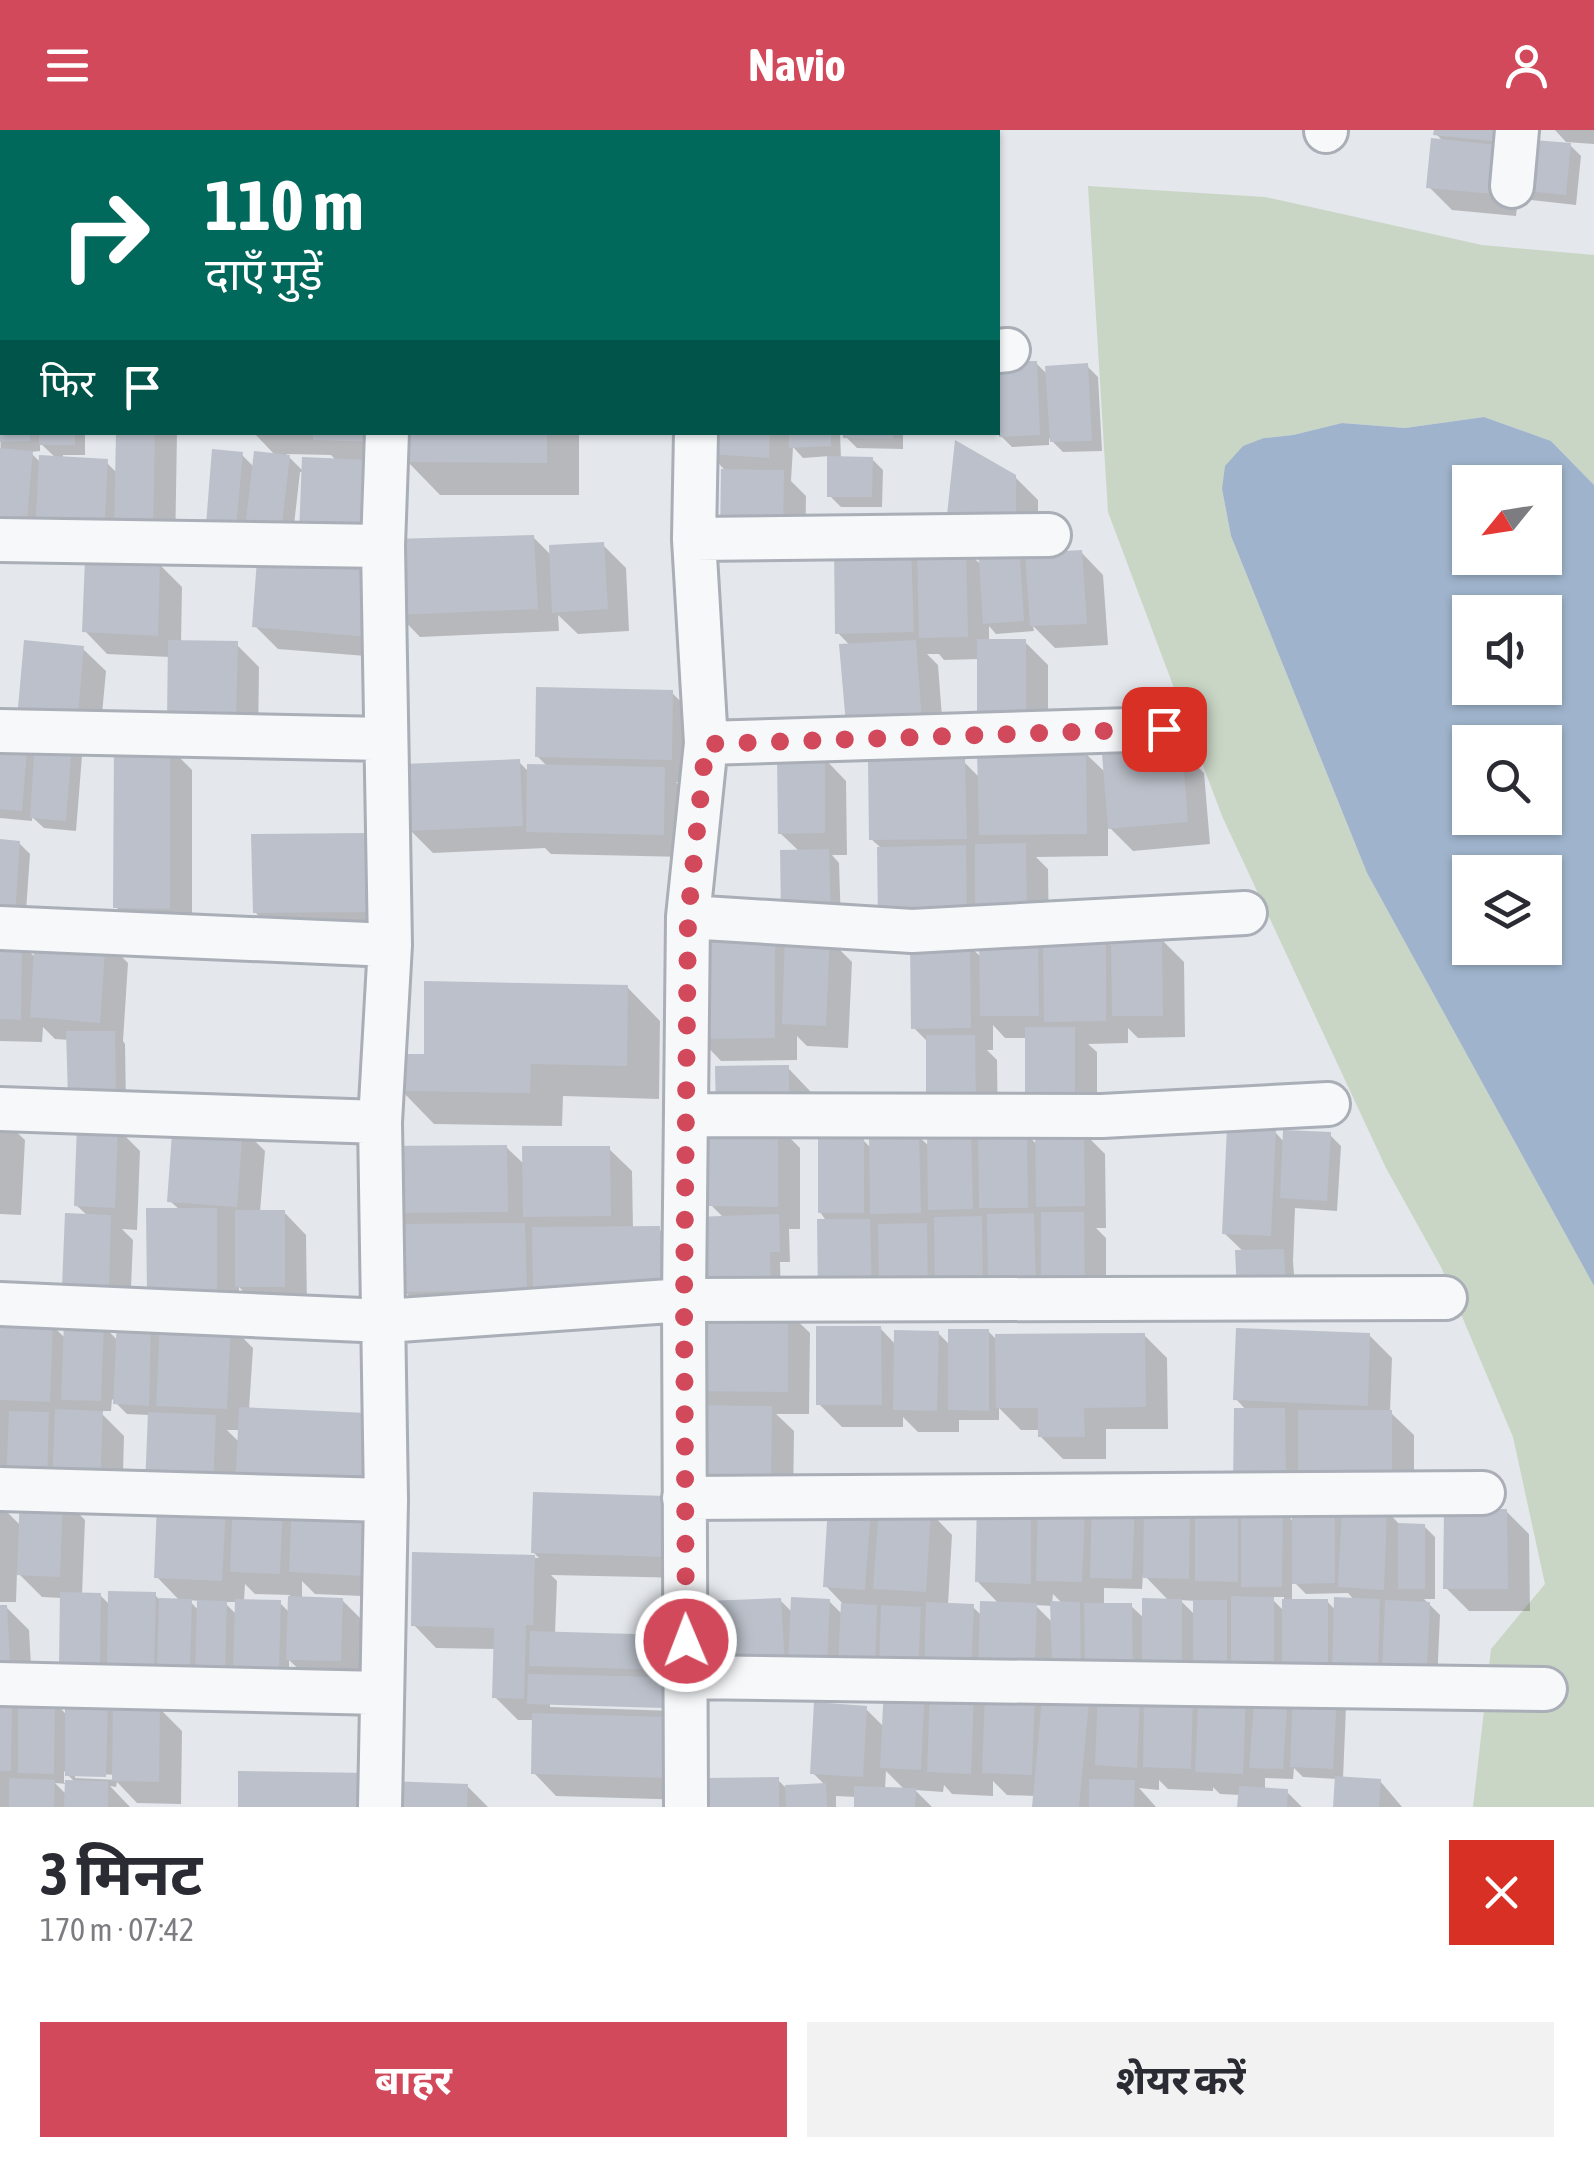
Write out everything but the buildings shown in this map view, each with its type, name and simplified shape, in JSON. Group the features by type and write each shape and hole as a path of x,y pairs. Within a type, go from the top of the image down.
{"street":[{"path":"1512,186 1517,130"},
{"path":"380,1807 386,1500 380,1122 390,945 382,546 387,435"},
{"path":"686,1807 684,1300 688,917 706,744 694,539 696,435"},
{"path":"694,539 1049,535"},
{"path":"0,540 382,546"},
{"path":"706,744 1164,729"},
{"path":"0,730 385,739"},
{"path":"688,917 912,931 1245,914"},
{"path":"0,928 390,945"},
{"path":"686,1115 1102,1116 1328,1104"},
{"path":"0,1109 380,1122"},
{"path":"0,1304 385,1320 684,1300 1445,1298"},
{"path":"0,1489 386,1500"},
{"path":"684,1498 1483,1493"},
{"path":"686,1677 1545,1689"},
{"path":"0,1684 380,1693"}],"green space":[{"path":"1088,186 1265,197 1482,245 1594,255 1594,485 1551,441 1484,417 1405,428 1342,423 1264,438 1222,489 1231,536 1367,873 1594,1286 1594,1807 1473,1807 1491,1649 1545,1584 1513,1437 1441,1267 1386,1168 1222,816 1108,512"}],"water":[{"path":"1484,417 1551,441 1594,485 1594,1286 1367,873 1231,536 1222,489 1225,466 1243,446 1264,438 1342,423 1405,428"}],"route":[{"path":"686,1641 688,917 706,744 1164,729"}]}
